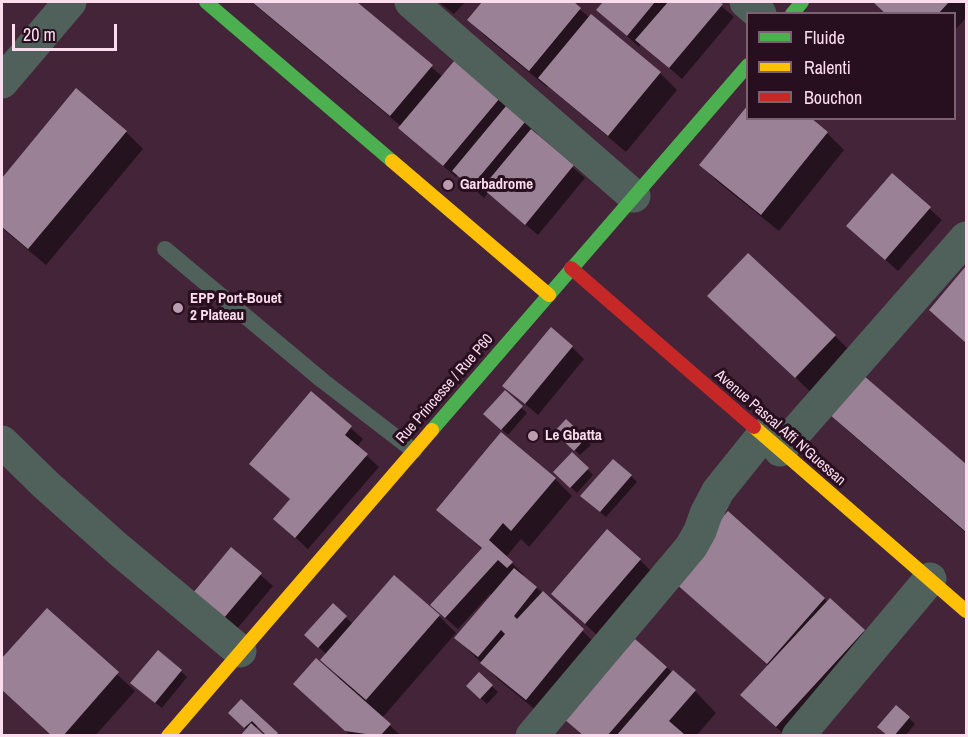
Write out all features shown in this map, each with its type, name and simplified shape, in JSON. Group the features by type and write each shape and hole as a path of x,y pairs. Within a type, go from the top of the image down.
{"street":[{"path":"2,82 70,2"},
{"path":"206,2 549,295"},
{"path":"411,2 634,196"},
{"path":"746,2 758,12"},
{"name":"Rue Princesse / Rue P60","path":"168,735 746,66"},
{"path":"532,735 691,547 718,491 772,442 966,238"},
{"name":"Avenue Pascal Affi N'Guessan","path":"571,268 966,610"},
{"path":"2,442 118,549 240,651"},
{"path":"798,735 930,579"}],"lane":[{"path":"165,249 323,381 414,451"}],"building":[{"path":"252,2 357,2 433,65 390,116"},
{"path":"482,2 574,2 581,8 529,71 467,20"},
{"path":"603,2 655,2 627,36 596,10"},
{"path":"668,2 719,2 723,4 669,68 635,40"},
{"path":"873,2 949,2 940,12 884,12"},
{"path":"591,14 661,72 608,136 538,78"},
{"path":"455,60 500,98 443,166 398,128"},
{"path":"76,88 127,131 28,249 2,227 2,178"},
{"path":"516,94 535,110 471,187 452,171"},
{"path":"746,107 746,120 813,120 828,132 761,215 699,165"},
{"path":"531,129 574,165 525,225 482,188"},
{"path":"892,173 931,207 885,260 846,226"},
{"path":"748,253 836,335 795,378 707,296"},
{"path":"966,266 966,343 929,310"},
{"path":"551,327 573,346 525,404 502,386"},
{"path":"863,375 966,464 966,532 829,414"},
{"path":"505,390 523,406 501,430 483,414"},
{"path":"311,391 352,426 345,435 368,454 295,538 273,519 290,499 249,464"},
{"path":"566,419 586,438 574,451 554,432"},
{"path":"501,432 556,478 511,531 503,523 489,540 513,562 507,568 498,560 445,618 430,605 482,548 436,510"},
{"path":"572,452 589,468 570,488 553,472"},
{"path":"613,459 632,475 600,512 580,496"},
{"path":"728,511 825,598 767,664 674,582 685,559"},
{"path":"607,529 641,559 585,624 551,594"},
{"path":"231,547 262,573 218,625 188,599"},
{"path":"514,568 537,587 514,616 517,619 543,591 584,629 526,700 480,663 505,634 501,630 478,657 454,638"},
{"path":"394,575 440,615 366,700 320,660"},
{"path":"830,598 865,630 776,727 740,695"},
{"path":"333,603 347,616 318,648 304,635"},
{"path":"47,608 119,672 63,736 52,736 2,690 2,658"},
{"path":"635,639 667,667 607,736 584,736 564,719"},
{"path":"158,650 182,670 155,703 130,683"},
{"path":"316,658 391,724 380,736 345,731 293,684"},
{"path":"673,670 696,690 669,721 684,734 683,736 616,736"},
{"path":"479,672 493,685 480,699 466,686"},
{"path":"241,699 278,733 276,736 267,736 252,721 244,728 228,713"},
{"path":"896,705 910,717 894,736 888,736 877,727"},
{"path":"251,723 265,736 240,736"}],"traffic: fast":[{"path":"206,2 392,161"},
{"path":"794,12 802,2"},
{"path":"432,430 746,67"}],"traffic: slow":[{"path":"392,161 549,295"},
{"path":"754,427 966,611"},
{"path":"168,736 432,430"}],"traffic: jam":[{"path":"571,268 754,427"}],"place":[{"name":"Garbadrome","path":"448,185"},
{"name":"EPP Port-Bouet 2 Plateau","path":"178,308"},
{"name":"Le Gbatta","path":"533,436"}]}
